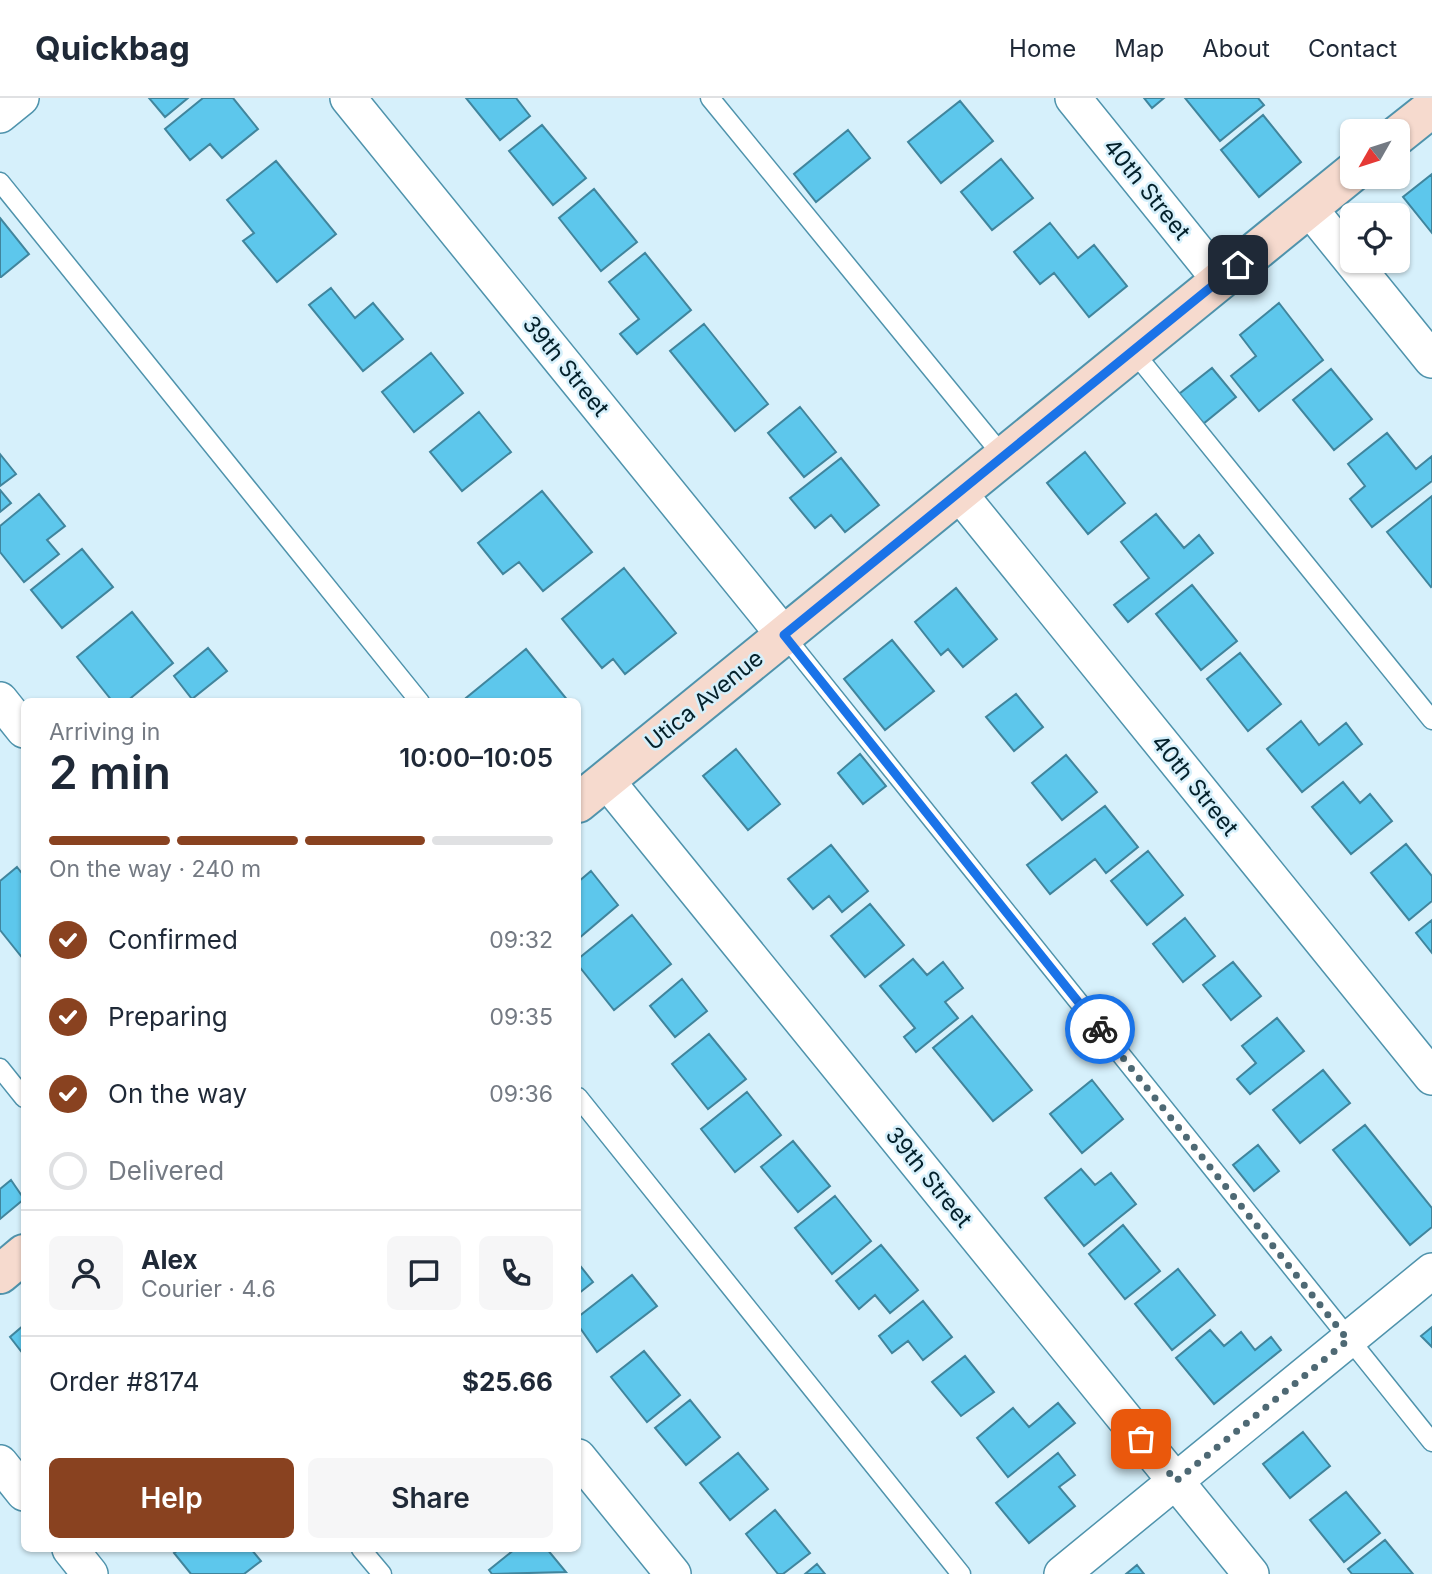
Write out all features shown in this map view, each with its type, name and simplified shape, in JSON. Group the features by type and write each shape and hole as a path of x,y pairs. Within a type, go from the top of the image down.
{"street":[{"path":"0,115 21,98"},
{"name":"39th Street","path":"348,98 784,635"},
{"name":"40th Street","path":"1073,98 1220,280"},
{"path":"1410,125 1432,108"},
{"name":"Utica Avenue","path":"581,801 1340,183"},
{"path":"1309,208 1432,360"},
{"name":"40th Street","path":"958,492 1432,1077"},
{"path":"0,700 21,726"},
{"name":"39th Street","path":"606,780 1251,1574"},
{"path":"0,1274 21,1256"},
{"path":"1062,1574 1432,1271"},
{"path":"581,1461 673,1574"},
{"path":"0,1463 21,1489"},
{"path":"72,1552 90,1574"}],"lane":[{"path":"709,98 1003,456"},
{"path":"0,182 417,698"},
{"path":"1133,351 1432,720"},
{"path":"784,635 1432,1442"},
{"path":"0,1068 21,1094"},
{"path":"581,1101 961,1574"},
{"path":"364,1552 382,1574"}],"building":[{"path":"149,98 188,98 165,117"},
{"path":"203,98 233,98 258,129 222,158 210,144 190,160 165,129"},
{"path":"466,98 516,98 530,116 500,140"},
{"path":"1144,98 1164,98 1152,108"},
{"path":"1185,98 1258,98 1264,105 1220,141"},
{"path":"960,101 993,141 941,183 908,142"},
{"path":"1263,115 1301,162 1259,197 1221,150"},
{"path":"542,125 586,178 553,205 509,151"},
{"path":"848,130 870,158 816,202 794,174"},
{"path":"1001,159 1033,198 992,230 961,192"},
{"path":"276,161 336,234 277,282 243,241 254,233 227,200"},
{"path":"1432,174 1432,233 1410,203 1403,197"},
{"path":"594,189 637,242 601,271 559,218"},
{"path":"0,218 29,254 1,277 0,277"},
{"path":"1050,223 1078,258 1094,245 1127,286 1089,317 1054,273 1040,284 1014,252"},
{"path":"645,253 691,310 637,354 620,334 639,319 609,282"},
{"path":"331,288 355,318 373,303 403,339 363,371 309,305"},
{"path":"1279,303 1323,360 1259,411 1231,376 1256,356 1240,335"},
{"path":"704,324 768,404 735,431 670,351"},
{"path":"431,353 463,393 414,432 382,392"},
{"path":"1212,368 1236,397 1203,424 1179,394"},
{"path":"1331,369 1372,419 1334,450 1293,400"},
{"path":"800,407 836,452 804,477 768,433"},
{"path":"479,412 511,452 462,491 430,452"},
{"path":"1387,433 1416,469 1432,456 1432,481 1372,527 1350,499 1365,486 1348,464"},
{"path":"1085,452 1125,503 1088,534 1047,483"},
{"path":"0,454 16,474 0,486"},
{"path":"841,458 879,505 845,532 831,515 815,528 790,498"},
{"path":"0,490 11,503 0,512"},
{"path":"542,491 592,552 543,591 519,562 503,574 478,543"},
{"path":"39,494 65,526 47,540 59,554 24,582 0,552 0,526"},
{"path":"1432,496 1432,586 1431,587 1387,532"},
{"path":"1156,514 1184,548 1199,535 1213,553 1128,622 1114,605 1149,578 1121,542"},
{"path":"82,549 113,587 62,628 31,590"},
{"path":"624,568 676,633 625,674 613,659 602,668 562,619"},
{"path":"1192,585 1237,641 1201,670 1156,614"},
{"path":"956,588 997,639 963,667 948,649 941,655 915,622"},
{"path":"132,612 173,663 131,698 110,698 77,657"},
{"path":"892,640 934,691 885,730 844,679"},
{"path":"208,648 227,671 193,698 174,676"},
{"path":"526,649 566,698 466,698"},
{"path":"1240,653 1281,704 1248,731 1207,679"},
{"path":"1016,694 1043,727 1014,751 986,717"},
{"path":"1301,721 1319,745 1346,723 1362,744 1302,792 1267,749"},
{"path":"736,749 780,804 748,830 703,776"},
{"path":"860,754 886,786 863,804 838,773"},
{"path":"1066,755 1097,792 1062,820 1032,783"},
{"path":"1343,782 1360,803 1370,794 1392,821 1351,854 1312,807"},
{"path":"1105,806 1138,847 1106,873 1095,859 1050,894 1027,865"},
{"path":"1406,844 1432,876 1432,901 1409,920 1371,873"},
{"path":"831,845 868,891 842,912 829,896 813,909 788,879"},
{"path":"1148,851 1183,895 1147,925 1111,881"},
{"path":"17,867 21,872 21,956 0,930 0,881"},
{"path":"591,871 618,905 581,936 581,879"},
{"path":"870,904 904,945 865,977 831,936"},
{"path":"632,915 671,964 614,1010 581,969 581,957"},
{"path":"1185,918 1215,956 1183,982 1153,944"},
{"path":"1432,920 1432,953 1416,933"},
{"path":"913,959 927,975 943,962 963,988 945,1002 958,1018 916,1052 904,1037 915,1028 880,986"},
{"path":"1233,962 1261,996 1231,1020 1203,985"},
{"path":"682,979 707,1011 675,1037 650,1006"},
{"path":"972,1016 1032,1090 993,1121 933,1048"},
{"path":"1277,1018 1304,1051 1250,1094 1237,1079 1256,1063 1242,1046"},
{"path":"709,1034 746,1079 708,1109 672,1064"},
{"path":"1323,1070 1350,1103 1300,1143 1273,1110"},
{"path":"1092,1080 1123,1119 1082,1153 1050,1114"},
{"path":"747,1092 781,1135 735,1172 701,1129"},
{"path":"1365,1125 1432,1208 1432,1227 1410,1245 1333,1150"},
{"path":"793,1141 830,1186 798,1212 761,1167"},
{"path":"1258,1145 1279,1171 1254,1191 1233,1165"},
{"path":"1081,1169 1095,1185 1111,1173 1136,1204 1084,1246 1045,1198"},
{"path":"11,1180 21,1195 21,1202 0,1219 0,1189"},
{"path":"835,1196 871,1241 832,1274 795,1228"},
{"path":"1123,1225 1160,1271 1125,1299 1089,1254"},
{"path":"881,1245 918,1290 890,1313 875,1295 859,1309 836,1281"},
{"path":"581,1267 593,1282 581,1292"},
{"path":"1178,1269 1215,1315 1172,1350 1135,1304"},
{"path":"632,1275 657,1306 597,1352 581,1329 581,1315"},
{"path":"923,1301 952,1337 923,1360 908,1341 892,1353 879,1336"},
{"path":"1432,1327 1432,1347 1421,1336"},
{"path":"21,1328 21,1351 10,1337"},
{"path":"1210,1330 1224,1346 1241,1332 1255,1350 1271,1337 1281,1350 1214,1404 1176,1358"},
{"path":"644,1351 680,1395 647,1422 611,1377"},
{"path":"965,1356 994,1392 961,1416 932,1382"},
{"path":"690,1400 720,1437 686,1465 655,1428"},
{"path":"1058,1403 1075,1423 1008,1477 977,1438 1013,1408 1029,1427"},
{"path":"1303,1432 1330,1466 1290,1498 1263,1464"},
{"path":"738,1453 768,1489 730,1520 700,1483"},
{"path":"1058,1453 1075,1475 1059,1487 1075,1506 1029,1543 996,1503"},
{"path":"1346,1492 1380,1533 1344,1562 1310,1520"},
{"path":"775,1510 810,1553 783,1574 778,1574 746,1534"},
{"path":"1385,1540 1413,1574 1352,1574 1348,1569"},
{"path":"254,1552 261,1561 244,1574 191,1574 174,1553"},
{"path":"511,1552 549,1552 566,1572 492,1574 489,1570"},
{"path":"817,1564 825,1574 805,1574"},
{"path":"1137,1565 1144,1574 1126,1574"}],"way so far":[{"path":"1100,1029 1348,1340 1176,1481 1141,1439"}],"route":[{"path":"1100,1029 784,635 1238,265"}]}
